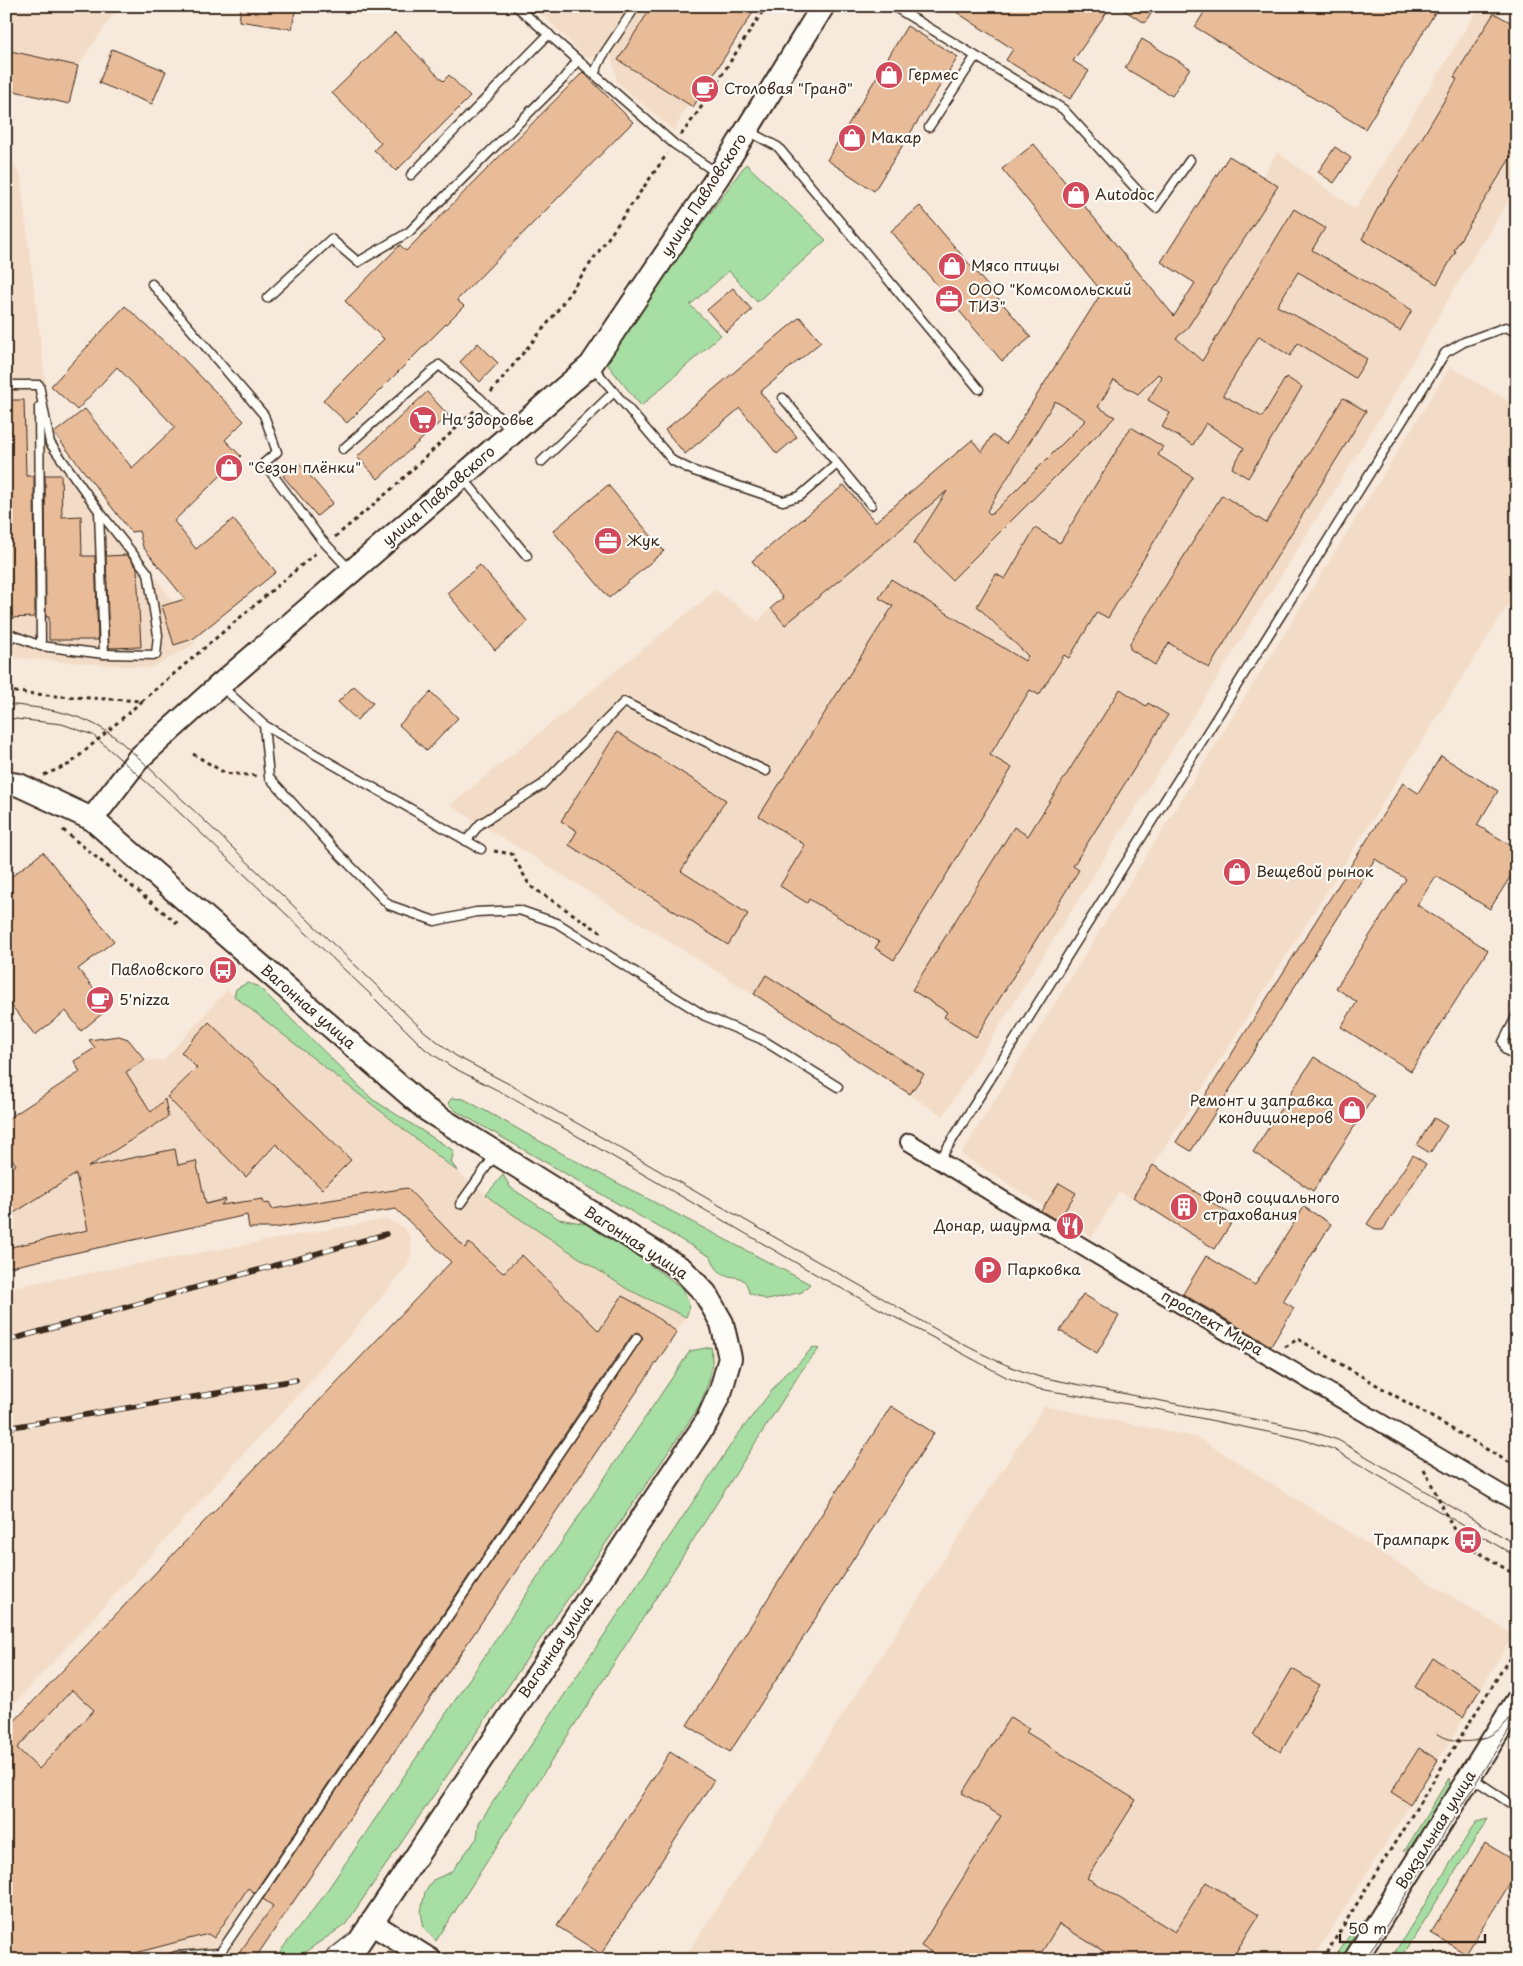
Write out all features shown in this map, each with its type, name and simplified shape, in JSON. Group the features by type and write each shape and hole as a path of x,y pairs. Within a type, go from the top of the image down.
{"street":[{"name":"улица Павловского","path":"92,819 139,758 220,684 591,365 719,174 823,6"},
{"path":"6,783 18,785 92,819"},
{"name":"Вагонная улица","path":"92,819 427,1110 682,1269 705,1293 722,1323 730,1358 721,1390 707,1421 347,1960"},
{"name":"проспект Мира","path":"909,1142 1517,1503"},
{"name":"Вокзальная улица","path":"1369,1960 1475,1779 1517,1701"},
{"name":"Вокзальная улица","path":"1355,1960 1475,1779 1517,1726"},
{"path":"371,1923 430,1960"}],"lane":[{"path":"516,6 674,144 719,174"},
{"path":"594,74 602,57 636,6"},
{"path":"893,6 975,57 1063,108 1137,190 1156,208 1190,160"},
{"path":"411,175 549,34"},
{"path":"929,127 975,57"},
{"path":"268,298 331,239 358,262 409,232 563,80 578,60"},
{"path":"746,130 778,147 979,389"},
{"path":"152,284 264,415 277,452 264,463 327,544 351,571"},
{"path":"939,1161 1445,352 1464,342 1506,327 1517,333"},
{"path":"343,449 439,365 484,402 512,432"},
{"path":"591,365 673,461 694,471 783,501 800,496 837,464"},
{"path":"6,385 39,385"},
{"path":"6,646 9,634 41,646 104,654 156,654 158,635 148,573 98,511 50,443 39,385"},
{"path":"39,385 41,646"},
{"path":"541,462 614,392"},
{"path":"783,398 871,505"},
{"path":"461,476 527,556"},
{"path":"98,511 104,654"},
{"path":"220,684 264,725 481,849"},
{"path":"466,841 480,824 542,786 624,702 766,771"},
{"path":"264,725 269,777 333,848 389,905 436,921 476,912 519,910 557,923 705,1016 761,1039 838,1088"},
{"path":"1517,1015 1503,1042 1506,1050 1517,1058"},
{"path":"460,1204 496,1153"},
{"path":"167,1960 176,1956 220,1953 638,1338"},
{"path":"1475,1779 1517,1808"},
{"path":"324,1960 371,1923"}],"path":[{"path":"40,776 70,764 394,487 484,402 552,318 698,112 766,6"},
{"path":"6,691 142,701"},
{"path":"193,754 225,773 269,777"},
{"path":"57,825 179,925"},
{"path":"481,849 512,854 530,886 603,934"},
{"path":"1270,1357 1298,1339 1517,1467"},
{"path":"1410,1440 1459,1540 1517,1576"},
{"path":"1322,1960 1517,1646"}],"shaded area":[{"path":"6,6 119,6 78,66 6,50"},
{"path":"534,6 757,6 693,107 688,104 674,131 617,82 612,57 585,57"},
{"path":"1480,6 1485,6 1517,26 1517,186 1453,291 1389,403 943,1116 726,977 450,805 716,590 758,621 771,608 972,440 985,447 992,435 1006,443 1102,292 1185,330 1174,316 1277,152 1355,209"},
{"path":"6,158 20,174 52,437 174,603 188,641 197,643 151,668 17,658 6,653"},
{"name":"Вещевой рынок","path":"1450,367 1517,406 1517,591 1132,1199 1119,1191 1092,1237 961,1154"},
{"path":"227,990 500,1206 627,1289 686,1317 254,1960 6,1960 6,1730 451,1262 396,1209 275,1228 249,1228 246,1215 6,1268 6,1150 145,1060 163,1061"},
{"path":"386,1219 403,1227 410,1236 412,1251 407,1266 318,1373 6,1713 6,1288"},
{"path":"1044,1406 1199,1438 1513,1635 1450,1741 1312,1960 683,1960"}],"green space":[{"path":"746,164 826,240 757,302 729,271 690,305 721,335 641,406 603,359"},
{"path":"247,983 258,986 372,1099 454,1151 451,1162 458,1172 234,996 236,989"},
{"path":"452,1098 464,1099 572,1159 810,1284 802,1292 768,1300 749,1293 744,1281 719,1271 711,1257 456,1111 448,1103"},
{"path":"503,1175 511,1188 559,1219 593,1225 680,1286 688,1301 689,1309 686,1317 627,1289 500,1206 486,1195"},
{"path":"711,1347 711,1370 699,1407 345,1925 293,1960 273,1960 320,1901 690,1351"},
{"path":"813,1347 819,1349 802,1370 436,1941 424,1928 421,1912 425,1892 433,1880 451,1872 477,1838 479,1823 736,1437 787,1371 796,1366"},
{"path":"1449,1778 1448,1790 1420,1838 1404,1852"},
{"path":"1488,1819 1400,1960 1390,1960 1476,1822"},
{"path":"1356,1925 1345,1960 1334,1960"}],"building":[{"path":"241,6 296,6 292,29 239,21"},
{"path":"652,6 757,6 693,107 618,60"},
{"path":"947,6 1111,6 1073,61 1089,71 1070,99 1006,60 1013,49"},
{"path":"1117,6 1156,6 1145,23"},
{"path":"1208,6 1439,6 1365,129 1195,27"},
{"path":"1494,13 1517,26 1517,147 1454,250 1456,251 1437,284 1362,239 1379,206 1457,79 1454,77"},
{"path":"907,26 958,57 874,191 827,160"},
{"path":"395,32 443,81 449,75 470,97 396,171 374,150 381,143 332,93"},
{"path":"1142,39 1190,68 1172,96 1125,68"},
{"path":"112,49 166,71 152,104 99,83"},
{"path":"6,50 78,66 69,104 6,89"},
{"path":"583,72 633,122 457,300 464,306 347,423 323,400 384,339 345,301 400,245 406,251"},
{"path":"1034,144 1174,316 1195,283 1161,262 1229,156 1278,186 1186,330 1176,338 1202,361 1294,209 1325,228 1312,250 1412,310 1400,331 1298,272 1277,306 1313,325 1367,359 1355,378 1298,343 1290,356 1259,336 1223,395 1262,417 1286,377 1302,387 1248,478 1232,468 1244,448 1206,423 1193,445 1162,427 1170,413 1148,400 1162,377 1158,374 1138,394 1114,380 1098,407 1115,417 952,580 914,543 947,491 785,625 771,608 783,598 752,561 844,485 875,522 972,440 982,452 992,435 1006,444 1102,292 1002,169","holes":["1055,401 1086,420 991,515 987,511"]},
{"path":"1335,147 1351,158 1334,183 1318,172"},
{"path":"920,206 1031,337 1002,361 891,231"},
{"path":"733,288 752,310 726,332 707,310"},
{"path":"125,306 169,344 244,421 225,440 241,456 174,521 196,549 233,519 276,572 193,639 174,645 162,606 185,599 143,547 139,531 131,532 54,433 85,409 132,468 175,427 117,367 77,410 51,386"},
{"path":"800,317 821,342 760,392 797,437 777,454 740,408 685,454 665,430"},
{"path":"478,343 498,363 480,382 460,362"},
{"path":"427,392 448,415 378,479 357,457"},
{"path":"1343,398 1366,411 1209,668 1169,643 1155,665 1130,649 1130,643 1222,495 1266,523"},
{"path":"6,400 24,400 26,476 34,476 35,617 6,618"},
{"path":"1131,427 1163,447 1158,455 1193,477 1108,618 1097,612 1069,658 1064,655 1039,695 1030,690 990,755 1012,768 894,960 875,948 879,942 809,899 807,903 780,886 805,845 759,816 893,606 879,598 891,579 1025,661 1028,656 977,606 996,574 1005,579 1035,528 1060,543"},
{"path":"299,463 333,503 317,516 283,476"},
{"path":"45,475 61,475 62,517 81,516 82,556 95,556 98,640 49,640 49,617 46,617"},
{"name":"Жук","path":"608,485 664,551 609,598 553,531"},
{"path":"127,555 137,568 141,647 109,648 106,556"},
{"path":"480,565 528,622 495,650 447,593"},
{"path":"354,686 373,703 357,720 338,702"},
{"path":"1120,689 1146,706 1148,703 1168,715 1073,866 1079,870 976,1037 944,1017 947,1012 912,990 1014,827 1028,836"},
{"path":"431,692 458,718 427,751 399,725"},
{"path":"617,732 726,800 681,871 748,914 728,945 569,845 577,831 561,821"},
{"path":"1441,756 1498,791 1477,825 1517,849 1517,866 1490,909 1436,876 1417,905 1488,950 1411,1071 1341,1027 1357,1002 1336,988 1406,879 1375,859 1191,1151 1176,1142 1403,783 1418,793"},
{"path":"43,852 114,941 78,969 109,1008 81,1031 66,1011 35,1035 6,999 6,881"},
{"path":"766,975 924,1074 910,1094 754,994"},
{"path":"209,1022 351,1160 322,1189 276,1144 246,1177 167,1097 197,1068 181,1052"},
{"path":"119,1036 128,1039 145,1060 126,1072 151,1112 165,1099 168,1117 88,1167 175,1149 178,1165 196,1161 206,1204 226,1199 221,1205 263,1199 264,1204 269,1203 272,1209 407,1188 465,1248 469,1243 503,1273 522,1255 599,1331 622,1296 639,1305 677,1332 254,1960 234,1960 273,1906 263,1899 643,1338 638,1332 632,1335 254,1893 248,1888 214,1938 208,1934 108,1960 6,1960 6,1730 451,1262 396,1209 275,1228 249,1228 247,1215 6,1268 6,1248 88,1230 76,1174 6,1218 6,1170 16,1165 6,1150 6,1120 80,1072 74,1061 95,1048 89,1040","holes":["72,1690 94,1710 39,1769 17,1748"]},
{"path":"1314,1057 1374,1096 1313,1191 1253,1152"},
{"path":"1434,1118 1447,1126 1430,1153 1417,1145"},
{"path":"1413,1155 1426,1164 1383,1230 1377,1230 1367,1224"},
{"name":"Фонд социального страхования","path":"1153,1165 1235,1217 1215,1249 1133,1197"},
{"path":"1059,1183 1076,1193 1058,1221 1041,1211"},
{"path":"1304,1207 1331,1224 1283,1301 1294,1308 1271,1346 1183,1294 1206,1256 1255,1285"},
{"path":"1083,1294 1119,1316 1097,1353 1060,1331"},
{"path":"891,1406 934,1433 730,1752 687,1725"},
{"path":"1433,1658 1481,1688 1463,1717 1415,1687"},
{"path":"1292,1669 1320,1685 1281,1752 1253,1735"},
{"path":"1010,1717 1029,1729 1026,1732 1136,1800 1087,1878 1175,1932 1206,1882 1259,1915 1231,1960 1118,1960 1059,1924 1037,1960 944,1960 921,1946 1001,1816 962,1793"},
{"path":"1419,1748 1438,1760 1410,1804 1391,1792"},
{"path":"670,1752 714,1780 601,1954 557,1926"},
{"path":"1485,1843 1517,1862 1517,1872 1466,1954 1431,1933"}],"tram line":[{"path":"6,704 58,711 94,724 115,737 424,1031 456,1056 509,1084 949,1336 994,1360 1040,1377 1304,1429 1338,1440 1517,1545"},
{"path":"6,718 62,724 93,735 162,796 368,992 425,1049 452,1067 503,1093 824,1279 1006,1377 1034,1388 1156,1409 1297,1438 1333,1449 1517,1557"},
{"path":"1437,1734 1454,1740 1480,1740 1488,1737 1503,1726 1517,1706"},
{"path":"1365,1960 1517,1717"}],"railway":[{"path":"6,1341 386,1234"},
{"path":"6,1428 296,1380"}],"place":[{"name":"Гермес","path":"889,75"},
{"name":"Столовая \"Гранд\"","path":"705,89"},
{"name":"Макар","path":"852,138"},
{"name":"Autodoc","path":"1076,195"},
{"name":"Мясо птицы","path":"952,266"},
{"name":"ООО \"Комсомольский ТИЗ\"","path":"949,299"},
{"name":"На здоровье","path":"423,420"},
{"name":"\"Сезон плёнки\"","path":"229,468"},
{"name":"Жук","path":"608,541"},
{"name":"Вещевой рынок","path":"1237,872"},
{"name":"Павловского","path":"223,970"},
{"name":"5'nizza","path":"100,1000"},
{"name":"Ремонт и заправка кондиционеров","path":"1352,1110"},
{"name":"Фонд социального страхования","path":"1184,1207"},
{"name":"Донар, шаурма","path":"1070,1226"},
{"name":"Парковка","path":"988,1270"},
{"name":"Трампарк","path":"1468,1540"}]}
